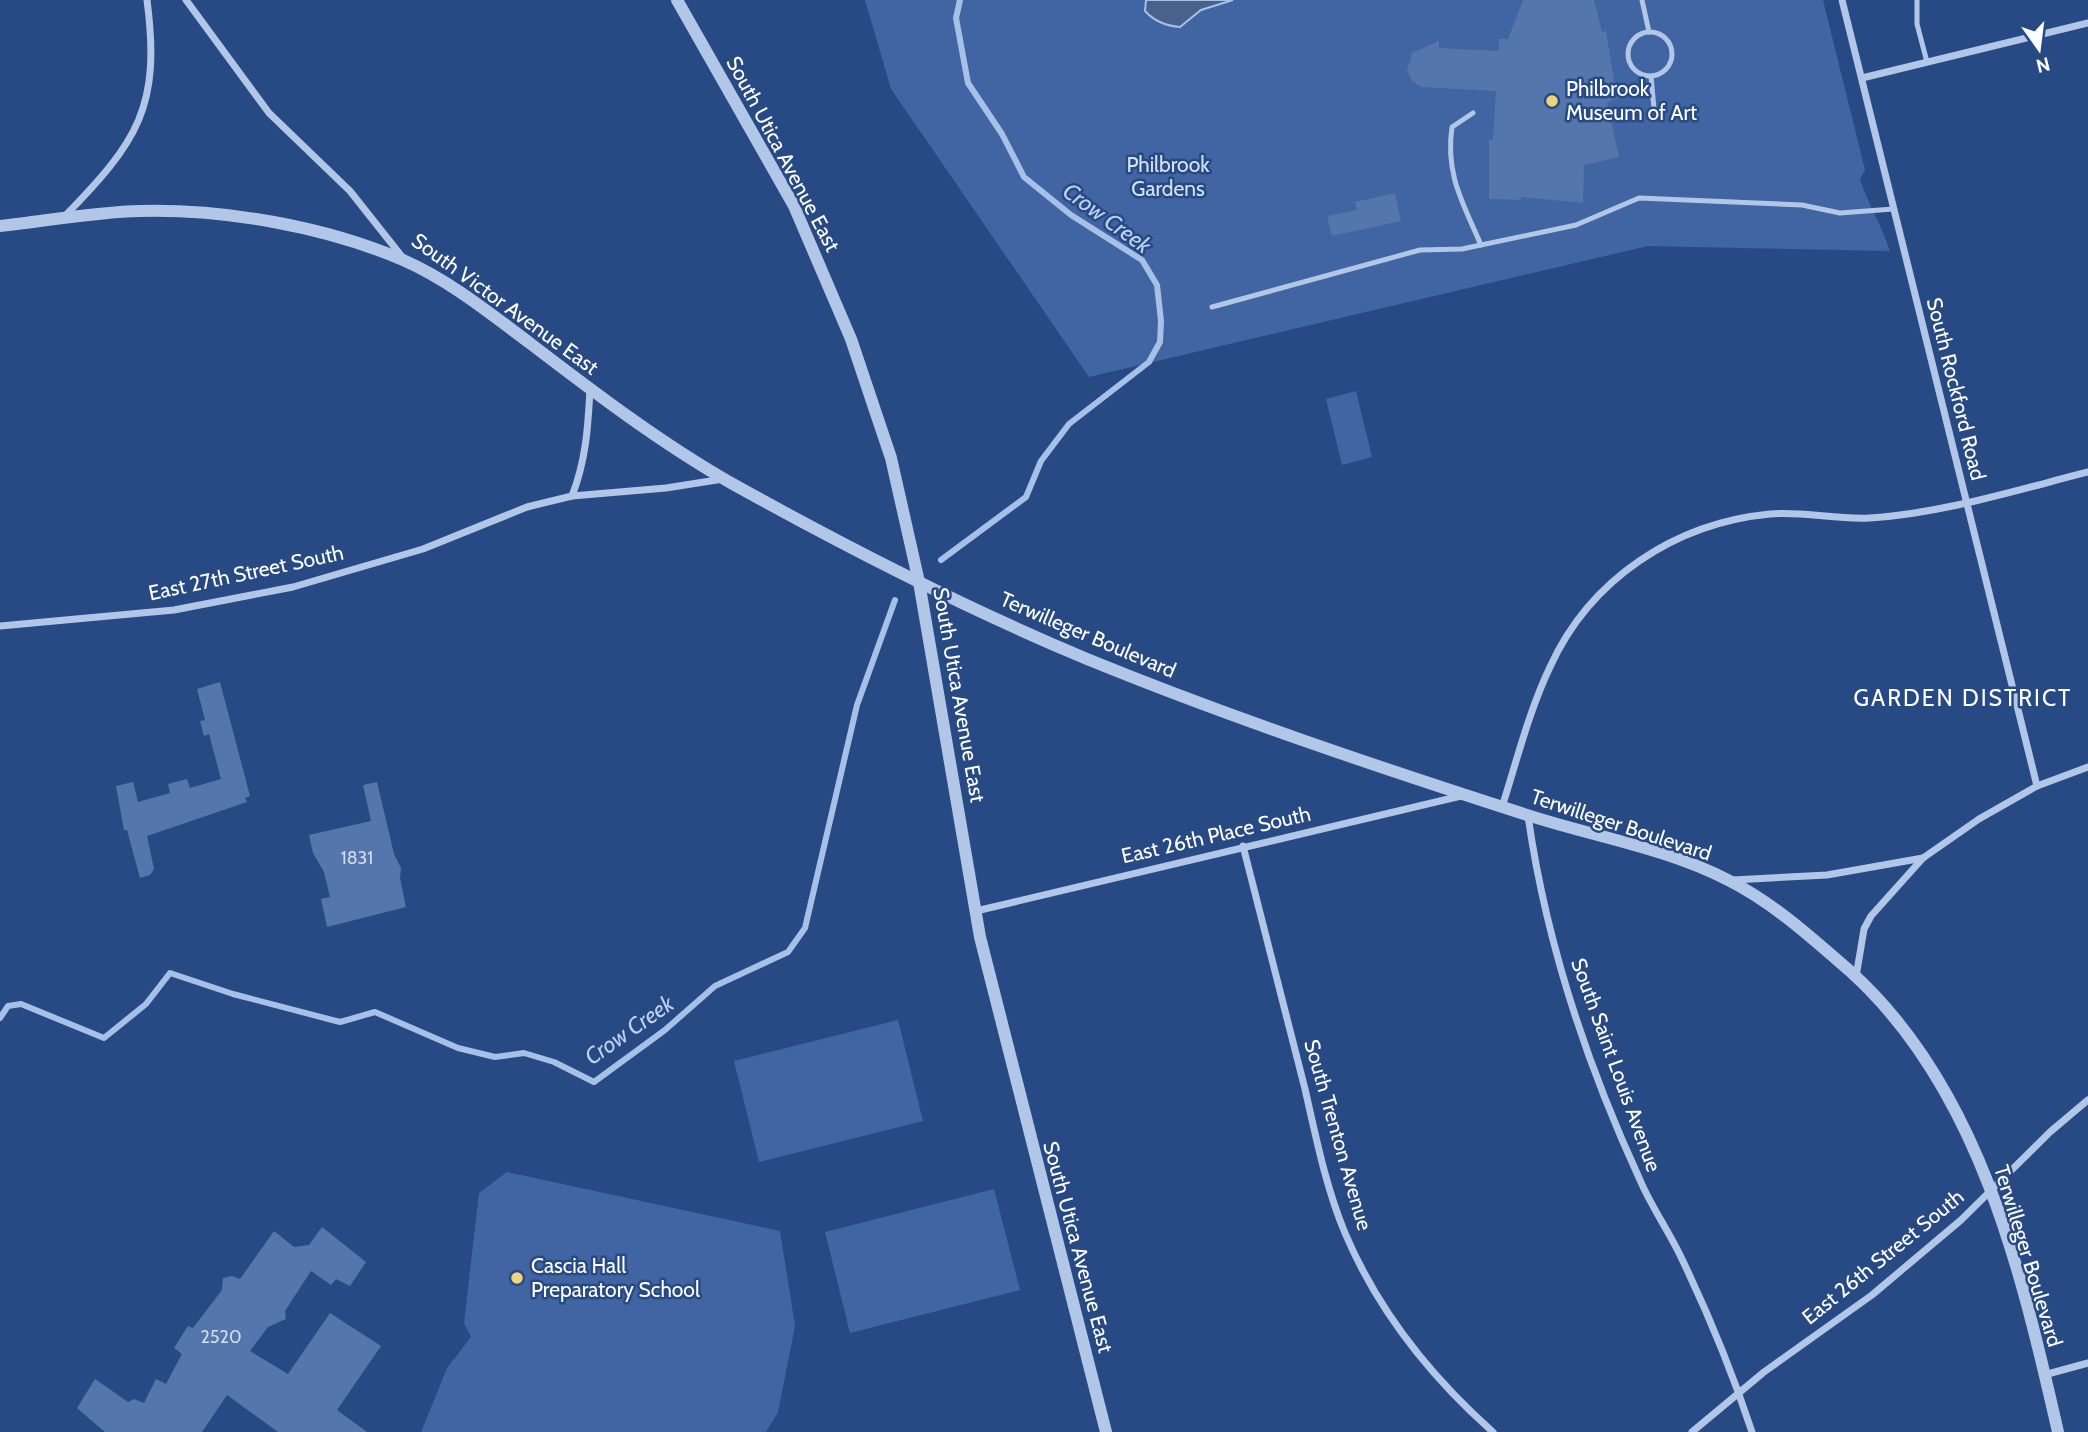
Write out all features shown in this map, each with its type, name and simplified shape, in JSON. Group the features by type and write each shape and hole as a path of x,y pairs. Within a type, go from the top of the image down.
{"street":[{"path":"62,219 110,169 130,141 141,116 149,93 152,64 147,0"},
{"name":"South Victor Avenue East","path":"186,0 269,113 350,191 405,261 456,290 590,389 723,479"},
{"name":"South Utica Avenue East","path":"677,0 788,195 828,280 891,458 919,582 976,911 1007,1051 1106,1432"},
{"name":"South Rockford Road","path":"1842,0 2037,786"},
{"path":"1862,78 2088,23"},
{"path":"0,226 134,211 189,211 234,216 300,229 405,261"},
{"path":"572,496 582,470 588,442 590,389"},
{"path":"1502,807 1535,702 1563,640 1583,612 1611,582 1647,554 1700,529 1739,518 1773,513 1868,518 1909,514 2088,472"},
{"path":"723,479 919,582"},
{"name":"East 27th Street South","path":"0,626 174,610 293,587 423,549 527,507 572,496 666,488 723,479"},
{"name":"Terwilleger Boulevard","path":"919,582 1085,658 1224,712 1528,816 1660,853 1728,880 1782,913 1856,977 1908,1033 1948,1095 1971,1142 2009,1245 2058,1432"},
{"path":"1856,977 1864,929 1871,916 1923,858 1979,819 2037,786 2088,767"},
{"name":"East 26th Place South","path":"976,911 1465,795"},
{"name":"South Saint Louis Avenue","path":"1528,816 1545,908 1562,974 1585,1042 1641,1183 1708,1313 1752,1432"},
{"name":"South Trenton Avenue","path":"1243,846 1324,1164 1345,1232 1373,1288 1408,1342 1451,1395 1493,1432"},
{"path":"1728,880 1827,876 1923,858"},
{"name":"East 26th Street South","path":"1692,1432 1738,1393 1872,1295 1961,1220 2050,1132 2088,1100"},
{"path":"2044,1375 2088,1363"}],"lane":[{"path":"1642,0 1649,33"},
{"path":"1917,0 1917,24 1927,62"},
{"path":"1649,33 1664,37 1672,55 1667,68 1651,76 1634,69 1628,56 1632,42 1649,33"},
{"path":"1651,76 1654,109"},
{"path":"1473,113 1452,127 1448,153 1452,176 1481,245"},
{"path":"1212,306 1420,250 1481,245 1576,225 1639,198 1802,205 1840,213 1893,209"}],"green space":[{"name":"Philbrook Gardens","path":"865,0 1823,0 1865,170 1860,179 1890,251 1648,246 1089,377 891,89"},
{"path":"1356,391 1372,457 1342,465 1326,399"},
{"path":"898,1020 923,1121 759,1162 734,1061"},
{"path":"507,1172 780,1231 795,1326 778,1412 766,1432 421,1432 447,1368 471,1337 464,1323 479,1193"},
{"path":"994,1189 1020,1290 850,1333 825,1232"}],"shaded area":[{"path":"1146,0 1233,0 1201,10 1180,27 1153,18 1145,11"}],"building":[{"name":"Philbrook Museum of Art","path":"1523,0 1594,0 1602,32 1606,31 1617,99 1607,102 1619,157 1584,165 1583,203 1521,197 1521,200 1489,199 1489,140 1493,140 1496,91 1421,87 1412,81 1407,71 1412,53 1439,41 1439,48 1499,51 1499,39 1508,39"},
{"path":"1395,193 1401,221 1332,236 1327,216 1357,210 1355,202"},
{"path":"220,682 250,796 245,798 247,802 147,836 154,869 150,875 140,878 127,830 124,830 116,786 133,782 138,802 170,793 168,784 187,779 190,788 221,779 209,734 204,736 200,721 205,720 197,689"},
{"path":"377,782 394,854 401,868 400,878 406,907 327,927 321,899 330,897 324,872 313,853 309,835 371,821 363,785"},
{"path":"322,1227 366,1262 350,1286 336,1279 331,1285 311,1271 285,1311 286,1319 268,1327 250,1351 288,1374 330,1313 381,1346 337,1410 367,1432 278,1432 227,1395 202,1432 105,1432 77,1408 95,1379 128,1402 134,1399 144,1403 156,1379 166,1384 182,1354 174,1348 188,1326 193,1328 222,1290 223,1278 232,1276 240,1279 274,1231 294,1247 309,1245"}],"waterway":[{"name":"Crow Creek","path":"941,560 1026,497 1041,461 1069,424 1149,362 1160,342 1161,321 1157,285 1142,260 1071,215 1024,177 1002,134 968,83 956,18 960,0"},
{"name":"Crow Creek","path":"0,1018 8,1006 21,1004 104,1038 146,1004 170,973 233,994 340,1022 375,1012 458,1048 495,1057 524,1053 554,1062 594,1082 665,1030 715,986 788,952 805,928 857,705 895,600"}],"place":[{"name":"Philbrook Museum of Art","path":"1552,101"},
{"name":"Cascia Hall Preparatory School","path":"517,1278"}],"district":[{"name":"GARDEN DISTRICT","path":"1963,698"}]}
